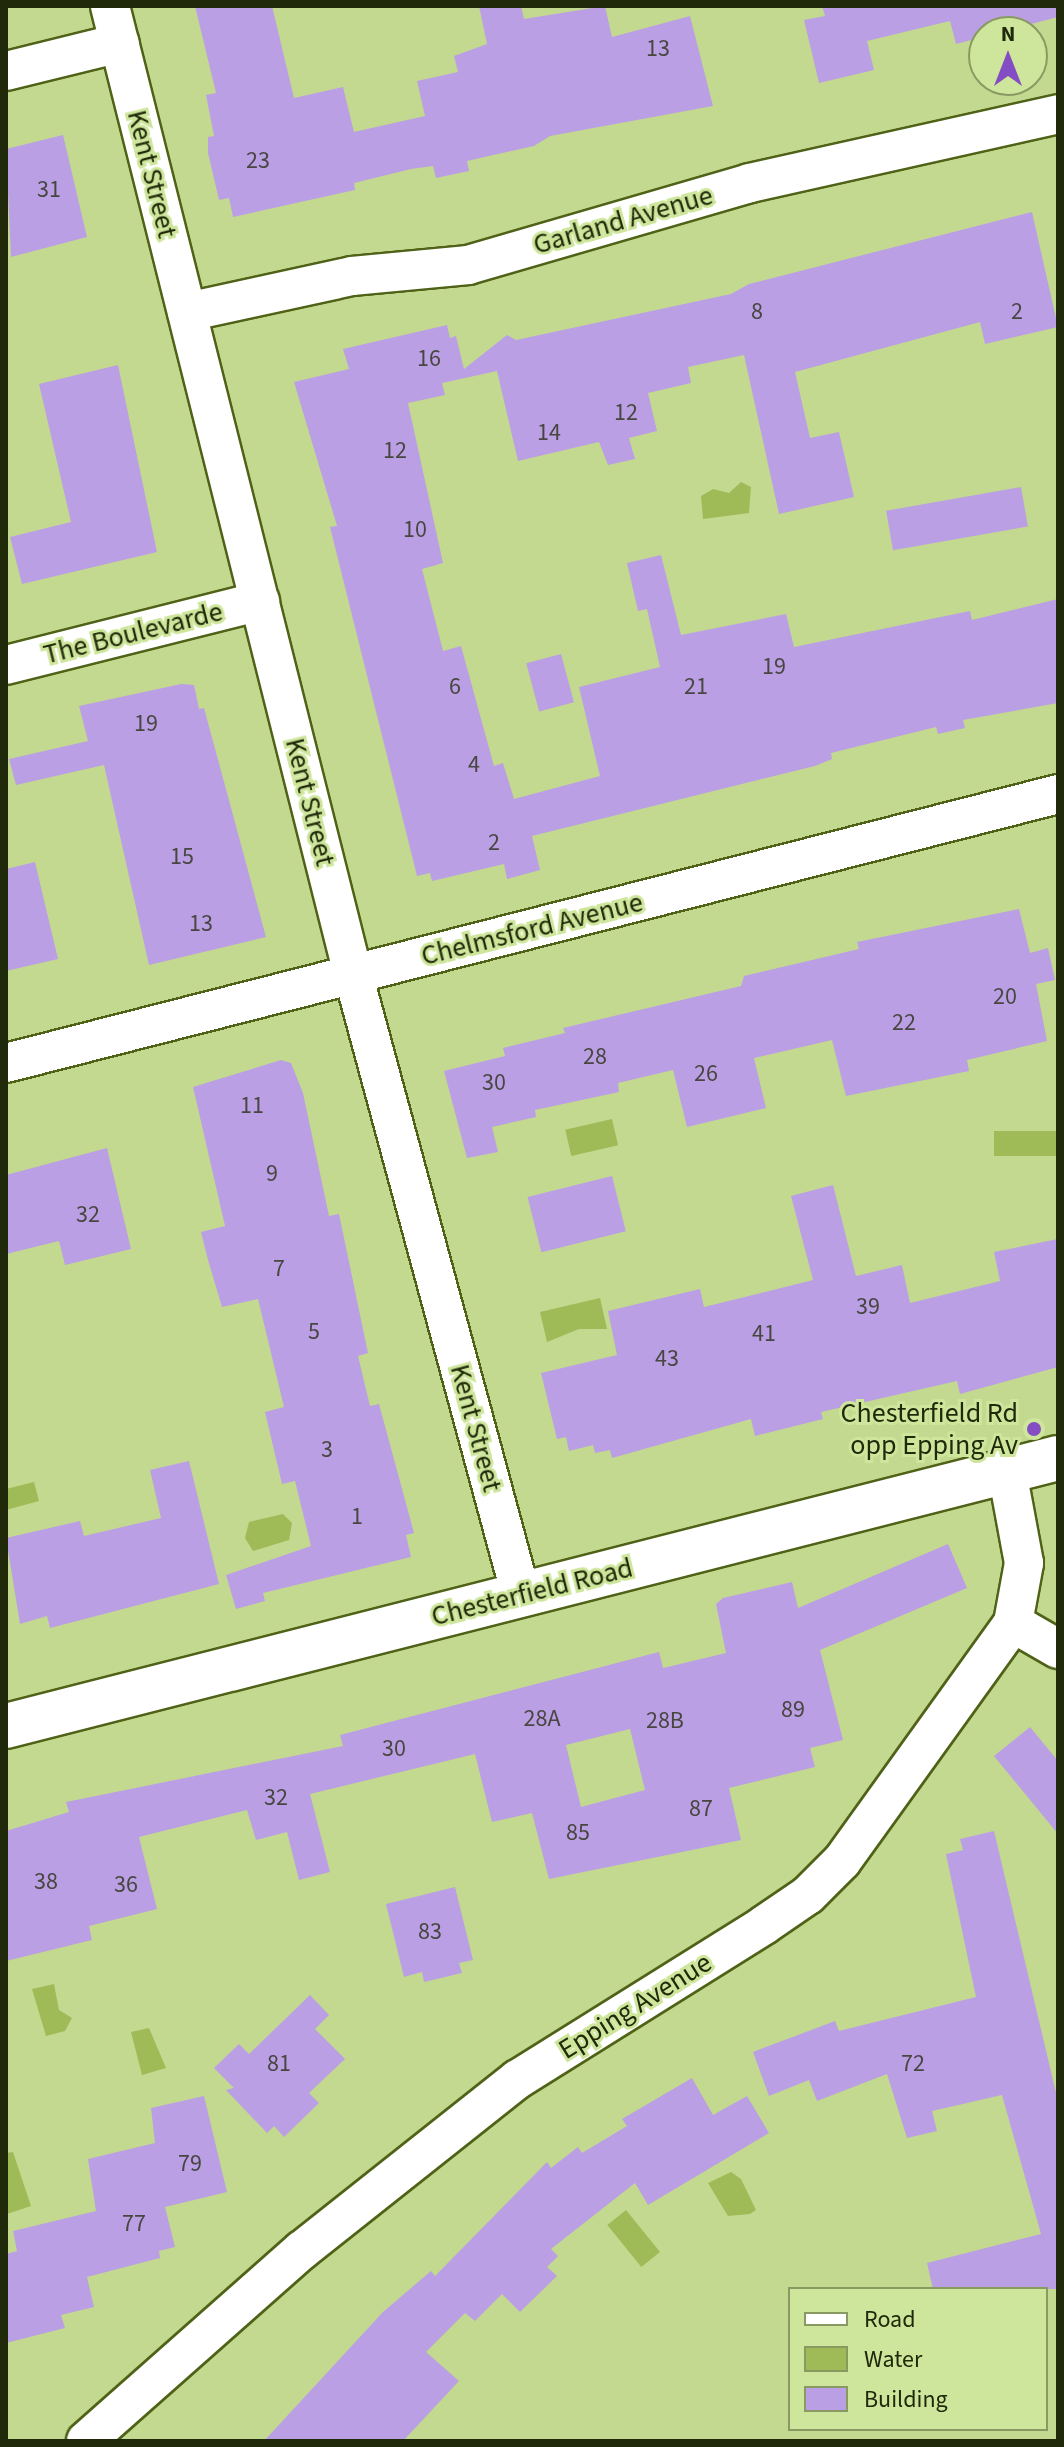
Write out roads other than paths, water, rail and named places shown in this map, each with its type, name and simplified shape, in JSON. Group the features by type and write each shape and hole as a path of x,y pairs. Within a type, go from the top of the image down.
{"street":[{"name":"Kent Street","path":"110,6 353,974 521,1595"},
{"path":"6,71 120,43"},
{"name":"Garland Avenue","path":"187,312 352,276 468,265 750,183 1058,114"},
{"name":"The Boulevarde","path":"6,665 260,601"},
{"name":"Chelmsford Avenue","path":"6,1063 1058,794"},
{"name":"Chesterfield Road","path":"6,1726 1058,1458"},
{"name":"Epping Avenue","path":"86,2441 302,2250 518,2079 808,1895 842,1861 1013,1623 1024,1563 1007,1471"},
{"path":"1013,1623 1058,1649"}],"water":[{"path":"741,482 751,487 749,513 703,519 701,496 713,489 729,493"},
{"path":"612,1119 618,1145 571,1156 565,1130"},
{"path":"994,1131 1058,1131 1058,1156 994,1156"},
{"path":"600,1298 607,1329 579,1329 547,1342 540,1312"},
{"path":"34,1482 39,1501 6,1510 6,1489"},
{"path":"283,1514 292,1523 289,1540 253,1551 245,1538 249,1522"},
{"path":"54,1984 59,2010 72,2018 65,2031 46,2036 32,1989"},
{"path":"149,2028 166,2068 142,2075 131,2032"},
{"path":"13,2152 31,2206 7,2214 6,2153"},
{"path":"731,2172 741,2179 756,2210 750,2214 728,2216 708,2183"},
{"path":"626,2210 660,2252 641,2267 607,2225"}],"place":[{"name":"Chesterfield Rd opp Epping Av","path":"1034,1429"}]}
